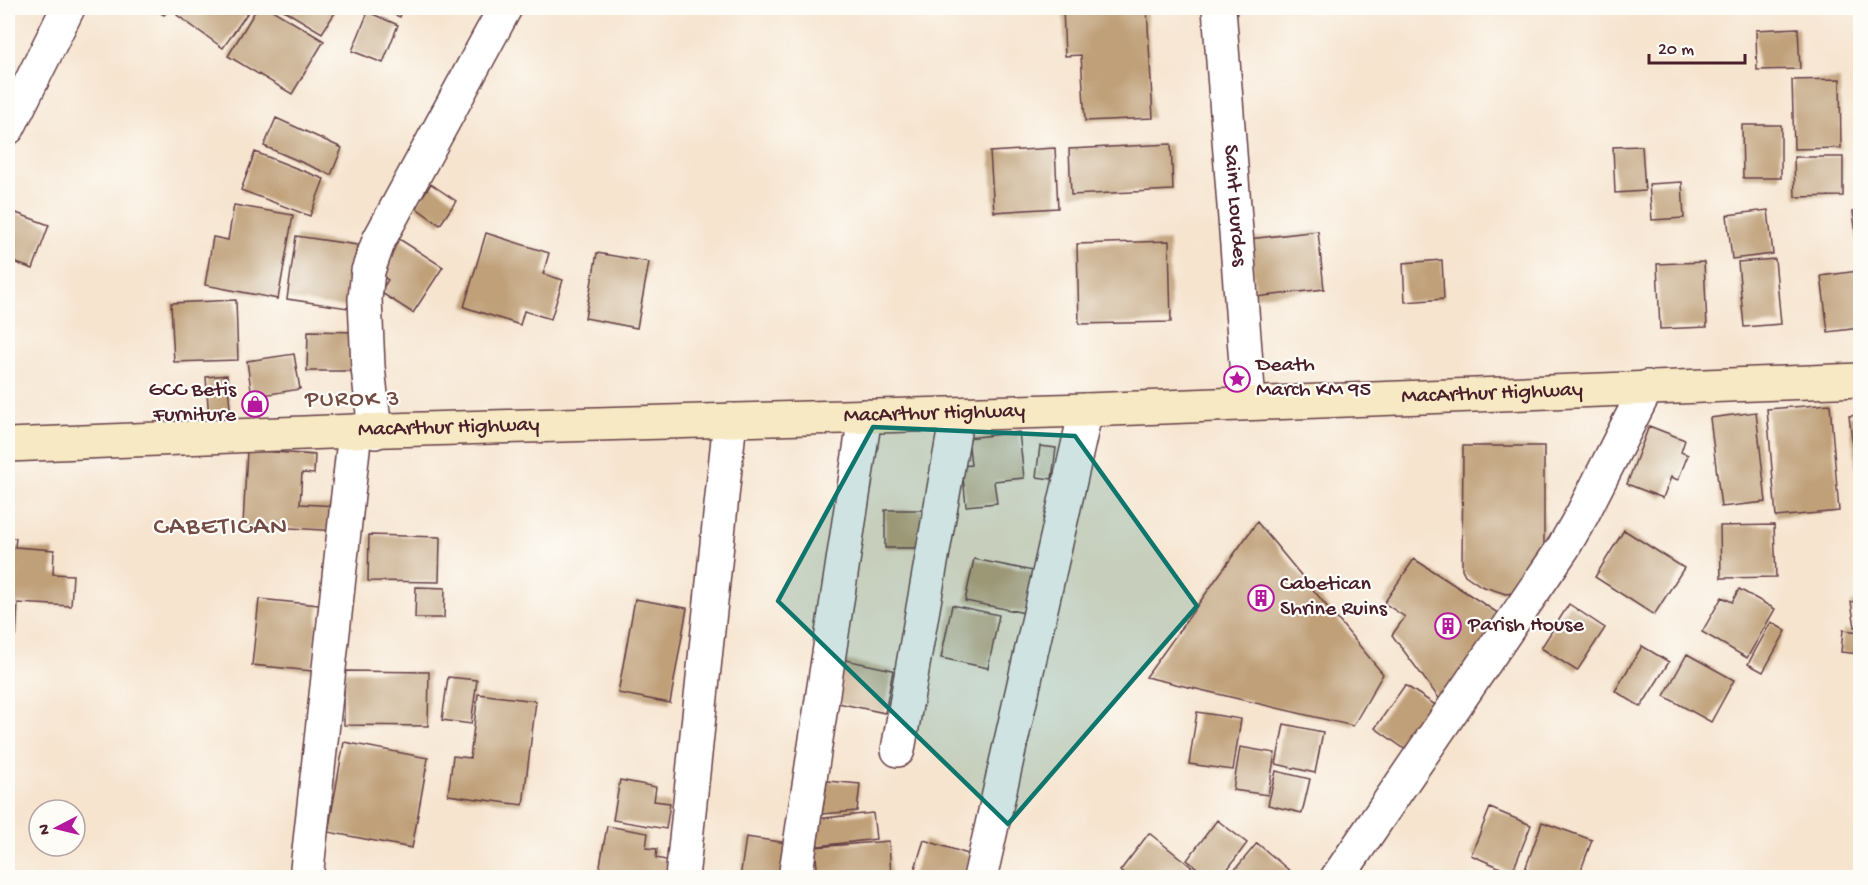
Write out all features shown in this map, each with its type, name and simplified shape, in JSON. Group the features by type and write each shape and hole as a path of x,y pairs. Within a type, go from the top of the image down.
{"main road":[{"name":"MacArthur Highway","path":"8,445 1086,410 1860,380"}],"street":[{"path":"8,128 68,8"},
{"path":"306,878 365,432 368,367 365,299 368,271 379,240 505,8"},
{"name":"Saint Lourdes","path":"1219,8 1249,403"},
{"path":"1337,878 1563,548 1647,387"},
{"path":"980,878 1086,410"},
{"path":"898,750 957,414"},
{"path":"795,878 866,416"},
{"path":"682,878 730,420"}],"highlighted area":[{"path":"873,427 1075,436 1197,606 1008,824 778,601"}],"building":[{"path":"153,8 170,8 164,15"},
{"path":"182,8 251,8 223,48 177,15"},
{"path":"257,8 269,8 324,41 292,94 228,56"},
{"path":"280,8 338,8 322,33"},
{"path":"378,8 403,8 400,17"},
{"path":"1063,8 1147,8 1153,118 1085,121 1081,55 1065,56"},
{"path":"368,12 398,25 383,63 352,51"},
{"path":"1798,28 1800,69 1757,70 1756,30"},
{"path":"1840,79 1841,148 1794,149 1792,80"},
{"path":"276,118 342,148 331,175 264,146"},
{"path":"1742,125 1781,125 1781,178 1743,178"},
{"path":"1171,144 1173,190 1071,195 1069,149"},
{"path":"1642,146 1645,191 1615,193 1613,147"},
{"path":"1055,148 1058,208 994,212 990,152"},
{"path":"255,152 324,179 310,216 241,190"},
{"path":"1794,157 1843,157 1843,196 1795,197"},
{"path":"1682,182 1684,218 1652,220 1649,184"},
{"path":"431,184 456,201 440,225 415,207"},
{"path":"234,205 293,215 278,299 205,285 213,237 228,240"},
{"path":"8,210 49,225 33,269 8,260"},
{"path":"1768,210 1773,254 1732,259 1727,215"},
{"path":"1860,211 1860,256 1859,256 1853,212"},
{"path":"1318,231 1324,289 1256,297 1249,239"},
{"path":"486,233 549,253 543,274 563,280 551,319 524,311 520,325 464,307"},
{"path":"393,235 443,267 413,313 380,292 388,280 372,269"},
{"path":"296,236 357,245 348,308 287,299"},
{"path":"1169,241 1171,322 1079,324 1077,244"},
{"path":"597,253 649,262 637,328 585,318"},
{"path":"1775,259 1781,324 1744,327 1738,262"},
{"path":"1442,260 1444,299 1405,302 1403,263"},
{"path":"1704,262 1707,327 1660,329 1657,264"},
{"path":"1858,271 1860,328 1828,332 1821,276"},
{"path":"236,300 238,360 174,362 171,303"},
{"path":"308,331 360,332 359,371 307,371"},
{"path":"294,354 300,389 252,397 247,361"},
{"path":"227,375 231,418 209,420 206,377"},
{"path":"1830,404 1839,511 1776,517 1767,409"},
{"path":"1756,412 1766,502 1721,507 1710,418"},
{"path":"1860,415 1860,469 1856,469 1849,416"},
{"path":"1649,426 1685,440 1681,452 1688,455 1678,480 1671,477 1663,498 1627,484"},
{"path":"1019,432 1024,478 994,481 997,503 966,506 962,466 971,465 968,438"},
{"path":"1040,446 1056,448 1052,479 1036,477"},
{"path":"1463,446 1544,446 1544,557 1524,591 1506,594 1481,586 1465,575 1462,569"},
{"path":"247,450 315,455 314,474 302,473 300,504 338,506 337,531 243,525"},
{"path":"885,510 922,510 922,548 885,548"},
{"name":"Cabetican Shrine Ruins","path":"1257,522 1383,674 1353,726 1146,677"},
{"path":"1774,525 1776,577 1721,578 1720,526"},
{"path":"1624,530 1684,568 1654,615 1595,577"},
{"path":"369,535 440,537 439,582 368,581"},
{"path":"8,538 16,538 15,547 54,550 53,574 73,575 71,606 18,603 16,635 8,634"},
{"path":"974,559 1033,571 1025,613 965,601"},
{"name":"Parish House","path":"1414,559 1504,617 1441,701 1392,635 1405,617 1384,603"},
{"path":"416,587 445,588 444,618 415,618"},
{"path":"1739,589 1775,609 1747,658 1702,632 1722,597 1732,602"},
{"path":"259,599 319,605 312,671 252,665"},
{"path":"635,599 687,608 670,703 618,693"},
{"path":"1860,600 1860,626 1855,627 1851,602"},
{"path":"1569,604 1605,628 1577,671 1541,648"},
{"path":"952,605 999,615 988,668 941,658"},
{"path":"1771,622 1786,631 1763,672 1748,664"},
{"path":"1843,630 1860,632 1860,654 1841,652"},
{"path":"1642,646 1669,662 1641,707 1615,691"},
{"path":"1687,654 1734,680 1711,722 1664,696"},
{"path":"841,659 893,670 885,713 833,702"},
{"path":"344,671 429,672 428,726 344,725"},
{"path":"448,677 477,680 471,724 442,720"},
{"path":"1405,685 1437,706 1406,750 1375,728"},
{"path":"478,694 536,701 523,805 448,795 453,756 470,758"},
{"path":"1197,712 1241,719 1233,770 1189,764"},
{"path":"1284,724 1323,732 1315,773 1276,764"},
{"path":"344,742 428,758 412,848 328,832"},
{"path":"1240,747 1275,753 1268,795 1233,790"},
{"path":"1276,771 1310,779 1302,813 1268,805"},
{"path":"620,780 656,787 654,801 670,803 666,829 613,820"},
{"path":"827,781 860,784 857,811 822,814"},
{"path":"1490,808 1531,825 1512,873 1471,855"},
{"path":"873,813 876,839 818,846 815,819"},
{"path":"1217,820 1247,843 1221,878 1210,878 1187,860"},
{"path":"1542,822 1592,840 1578,878 1522,878"},
{"path":"607,826 648,833 646,848 657,849 656,858 680,863 678,878 635,878 599,871"},
{"path":"1149,833 1199,873 1196,878 1128,878 1120,871"},
{"path":"746,837 787,843 783,878 740,878"},
{"path":"924,840 971,855 964,878 912,878"},
{"path":"889,841 891,878 818,878 815,847"},
{"path":"1257,843 1298,878 1228,878"}],"place":[{"name":"Death March KM 95","path":"1237,379"},
{"name":"GCC Betis Furniture","path":"255,404"},
{"name":"Cabetican Shrine Ruins","path":"1261,598"},
{"name":"Parish House","path":"1448,626"}],"district":[{"name":"PUROK 3","path":"353,400"},
{"name":"CABETICAN","path":"221,528"}]}
